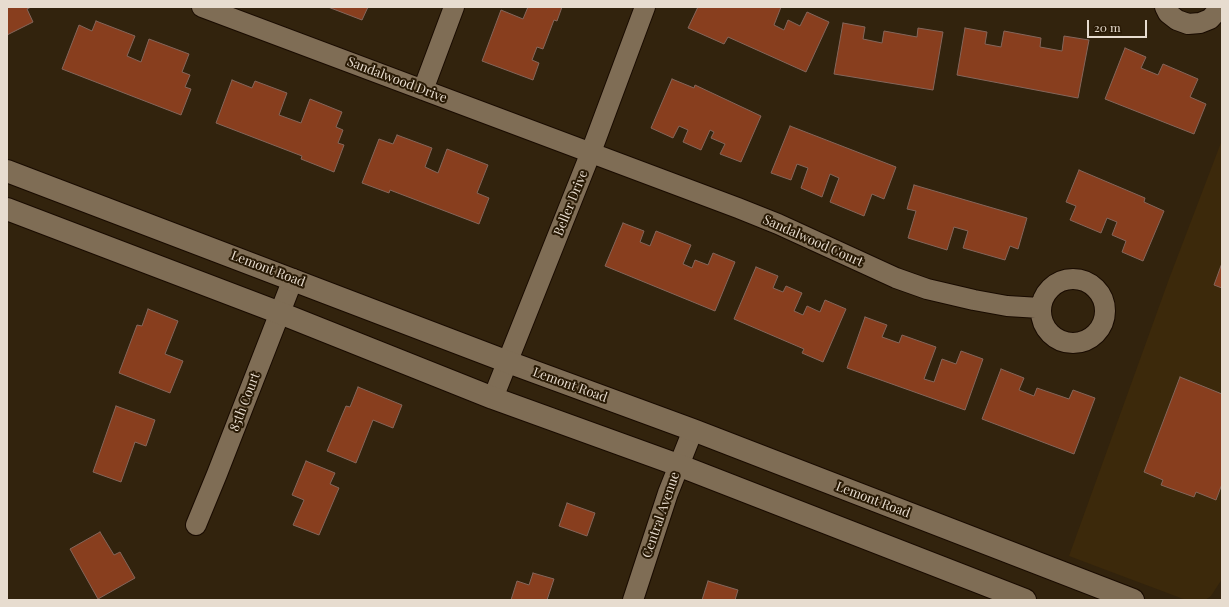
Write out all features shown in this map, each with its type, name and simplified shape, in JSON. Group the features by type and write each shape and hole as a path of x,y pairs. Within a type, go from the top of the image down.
{"main road":[{"name":"Lemont Road","path":"7,171 508,362 693,430 1133,600"},
{"path":"7,209 280,313 493,398 678,465 1025,600"}],"street":[{"name":"Sandalwood Drive","path":"202,7 591,152"},
{"path":"423,90 454,7"},
{"name":"Beller Drive","path":"493,398 591,152 645,7"},
{"path":"1165,7 1168,13 1178,20 1188,24 1200,23 1210,19 1221,7"},
{"name":"Sandalwood Court","path":"591,152 778,224 896,278 927,289 1007,306 1040,308"},
{"name":"85th Court","path":"196,525 293,279"},
{"name":"Central Avenue","path":"633,600 662,510 678,465 693,430"}],"shaded area":[{"path":"1222,140 1222,579 1211,596 1205,600 1186,600 1069,556 1169,279"}],"building":[{"path":"7,7 31,7 27,9 33,22 7,35"},
{"path":"328,7 368,7 362,20"},
{"path":"528,7 562,7 557,21 554,20 543,49 537,47 532,60 539,63 533,80 482,61 501,10 523,19"},
{"path":"698,7 781,7 774,25 784,30 788,20 800,26 807,12 829,22 806,72 728,37 724,44 688,28"},
{"path":"96,21 135,36 127,56 141,62 149,39 189,54 182,72 190,75 185,87 191,89 181,115 62,69 79,25 92,31"},
{"path":"843,23 865,27 863,39 882,43 884,31 917,37 918,28 943,32 933,90 834,74"},
{"path":"965,28 987,32 985,44 1001,47 1004,31 1041,38 1040,47 1062,51 1064,36 1089,40 1078,98 957,75"},
{"path":"1125,48 1146,57 1141,68 1158,75 1163,64 1198,79 1190,97 1206,104 1194,134 1105,99"},
{"path":"672,79 694,88 695,85 761,116 741,162 720,154 725,144 711,138 714,132 710,130 701,150 683,142 688,130 679,126 673,138 651,128"},
{"path":"232,80 252,88 255,81 287,93 279,115 301,123 310,99 342,112 336,127 343,130 338,143 344,145 334,172 301,159 302,156 216,123"},
{"path":"790,126 896,167 884,199 872,194 864,216 830,202 839,178 830,174 822,197 801,188 808,168 797,164 791,180 771,173"},
{"path":"397,135 432,148 425,167 438,173 447,149 488,165 477,193 489,198 479,224 390,190 389,193 362,183 379,139 393,144"},
{"path":"1079,170 1145,198 1144,202 1164,211 1143,261 1122,252 1126,241 1112,235 1117,222 1107,218 1101,233 1070,220 1076,206 1066,202"},
{"path":"914,185 1027,218 1018,249 1010,246 1005,260 963,248 968,231 954,227 947,250 908,238 916,211 907,209"},
{"path":"623,223 644,231 640,242 650,246 656,231 691,245 683,264 692,268 695,260 708,265 713,253 735,262 715,311 605,266"},
{"path":"1222,263 1222,288 1214,285"},
{"path":"756,267 778,276 773,288 783,292 786,286 802,293 794,311 803,315 807,306 820,312 825,300 846,309 823,362 802,353 804,349 734,319"},
{"path":"148,309 178,321 165,354 183,361 170,393 119,373 137,325 142,326"},
{"path":"865,317 887,325 882,337 899,343 902,335 936,347 924,379 934,382 942,359 956,364 961,351 983,359 965,410 847,368"},
{"path":"1001,369 1024,378 1019,390 1034,396 1037,388 1069,399 1073,390 1095,398 1074,454 982,419"},
{"path":"1180,377 1222,394 1222,484 1216,500 1196,492 1194,497 1161,485 1163,480 1144,472"},
{"path":"358,387 402,405 393,428 373,420 356,463 327,451 346,406 350,407"},
{"path":"116,406 155,420 146,446 135,442 121,482 93,472"},
{"path":"306,461 335,473 330,484 339,488 319,535 293,525 304,500 292,495"},
{"path":"567,503 595,513 587,536 559,526"},
{"path":"100,532 114,555 120,552 135,578 98,599 70,549"},
{"path":"533,573 554,579 547,600 511,600 517,581 529,585"},
{"path":"708,581 738,590 735,600 702,600"}]}
